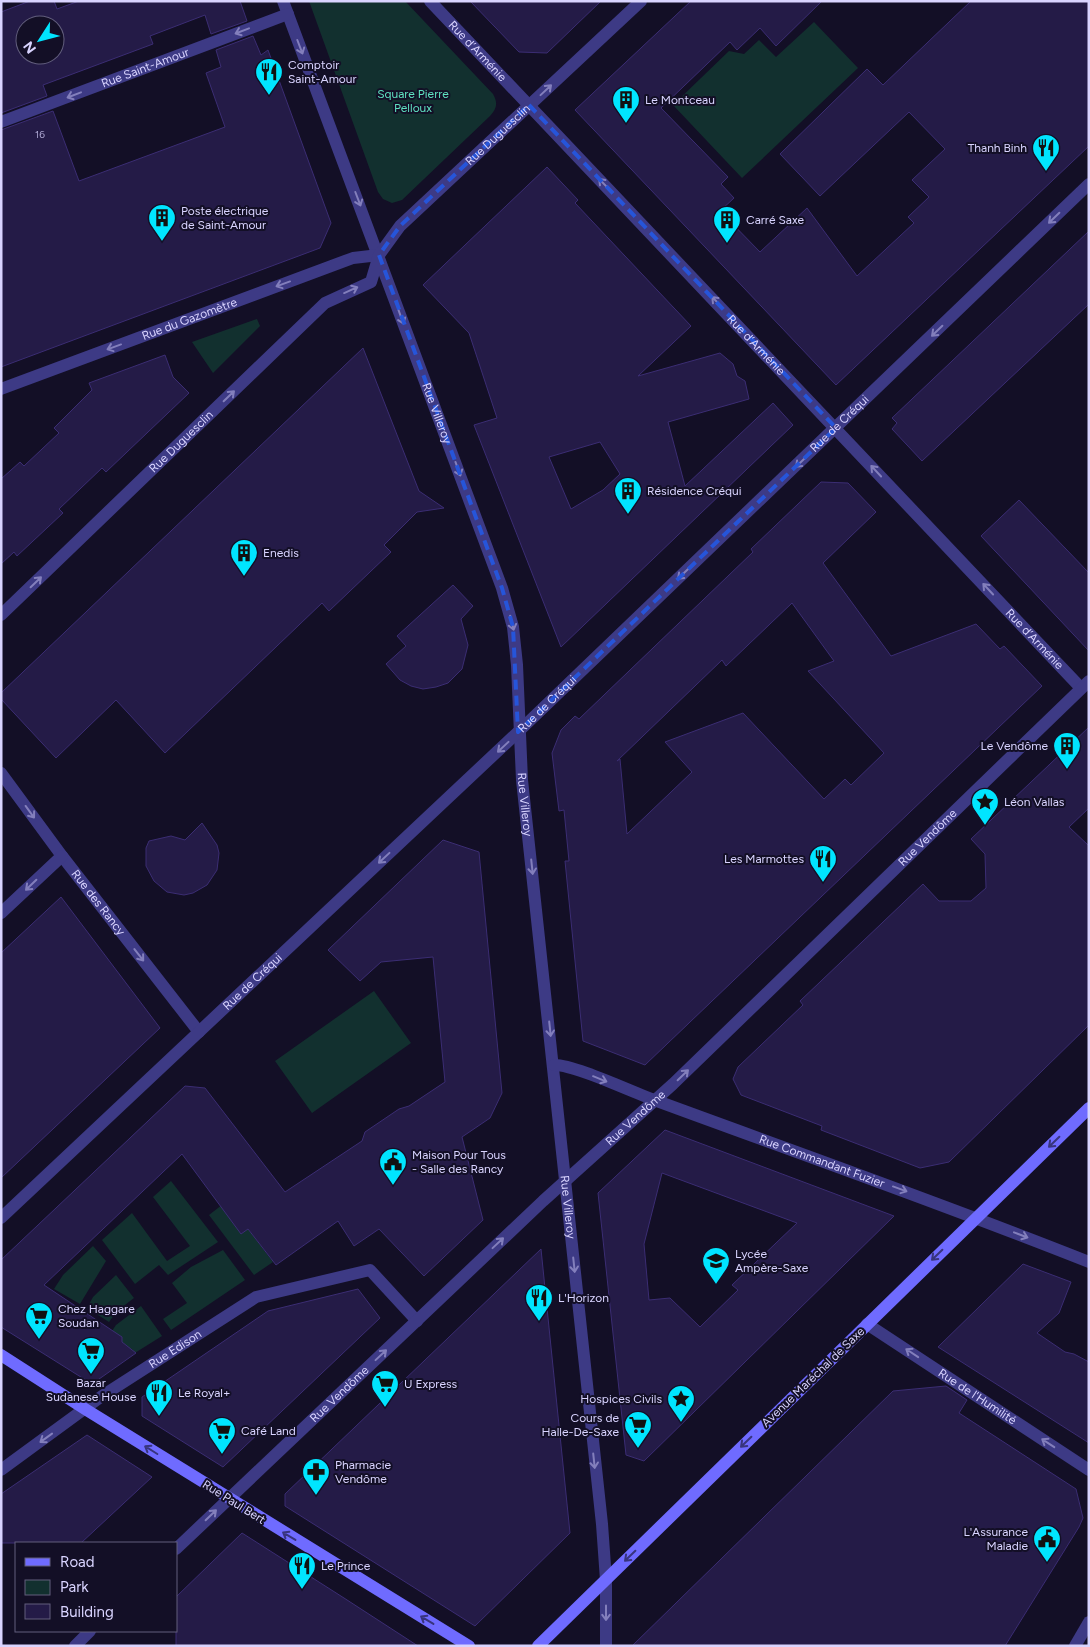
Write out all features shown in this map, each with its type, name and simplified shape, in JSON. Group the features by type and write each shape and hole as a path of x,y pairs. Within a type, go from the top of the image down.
{"main road":[{"name":"Avenue Maréchal de Saxe","path":"538,1646 1089,1108"},
{"name":"Rue Paul Bert","path":"1,1355 85,1409 469,1646"}],"street":[{"name":"Rue Villeroy","path":"283,1 391,287 504,596 513,627 517,665 518,732 602,1524 606,1580 606,1646"},
{"name":"Rue d’Arménie","path":"430,1 836,428 1085,685"},
{"name":"Rue Duguesclin","path":"1,615 325,304 371,282 379,255 400,226 641,1"},
{"name":"Rue Saint-Amour","path":"1,122 288,14"},
{"name":"Rue de Créqui","path":"1,1218 518,732 1089,184"},
{"name":"Rue du Gazomètre","path":"1,389 354,258 379,255"},
{"path":"371,282 391,287"},
{"name":"Rue Vendôme","path":"178,1546 416,1321 655,1101 1085,685"},
{"name":"Rue des Rancy","path":"1,773 62,856 199,1032"},
{"path":"1,913 62,856"},
{"name":"Rue Commandant Fuzier","path":"554,1065 568,1067 655,1101 976,1218 1089,1262"},
{"name":"Rue Edison","path":"1,1470 102,1396 256,1297 370,1270 416,1321"},
{"name":"Rue de l'Humilité","path":"867,1324 1089,1470"},
{"path":"1075,1646 1089,1622"},
{"path":"75,1646 89,1632"}],"highlighted area":[{"path":"529,105 836,428 518,732 513,627 502,588 379,255 400,226"}],"green space":[{"name":"Square Pierre Pelloux","path":"309,1 405,1 495,97 496,105 490,116 402,200 392,203 383,199 378,192"},
{"path":"814,22 858,68 742,178 673,105 729,51 744,54 759,40 776,57"},
{"path":"257,319 260,326 213,373 192,342"},
{"path":"374,991 411,1043 312,1113 275,1061"},
{"path":"171,1181 218,1242 168,1275 159,1265 135,1284 102,1240 132,1213 167,1261 190,1246 153,1197"},
{"path":"227,1201 273,1262 254,1275 209,1215"},
{"path":"93,1246 106,1261 80,1304 54,1289 63,1275"},
{"path":"223,1250 245,1280 171,1330 163,1319 187,1303 172,1283 191,1267"},
{"path":"116,1275 134,1298 117,1311 109,1322 87,1308 93,1297"},
{"path":"141,1306 162,1336 130,1356 133,1350 120,1343 112,1331 116,1325"}],"building":[{"path":"30,1 54,1 57,9 79,1 240,1 247,21 211,34 205,15 150,36 153,44 43,85 47,96 1,113 1,12"},
{"path":"470,1 601,1 547,53 519,52"},
{"path":"691,1 822,1 776,46 760,28 737,50 730,42 661,108 728,177 721,184 734,198 720,211 760,252 807,208 857,276 914,223 908,217 929,197 912,180 945,149 909,112 820,196 780,154 867,69 883,85 971,1 1089,1 1089,146 836,385 575,110"},
{"name":"Poste électrique de Saint-Amour","path":"253,36 261,55 268,50 331,223 320,248 1,367 1,130 53,111 79,181 225,127 206,73 221,67 216,50"},
{"path":"547,167 578,200 575,203 691,326 638,376 720,353 733,364 737,376 745,381 749,399 668,422 685,486 773,403 793,425 561,647 474,425 497,418 469,333 423,285","holes":["600,442 620,474 603,490 571,509 549,457"]},
{"path":"1089,231 1089,304 922,461 892,429 897,423 892,418"},
{"name":"Enedis","path":"363,348 419,491 444,508 417,512 384,545 391,552 329,611 322,603 165,753 116,700 56,758 1,699 1,693"},
{"path":"165,355 173,377 189,393 106,472 102,468 59,509 63,513 17,556 14,552 1,564 1,479 20,462 24,466 59,433 54,428 92,390 89,383"},
{"path":"821,482 848,483 876,512 823,563 891,656 976,624 1000,649 1004,646 1042,686 645,1065 583,1041 565,861 569,861 564,810 559,811 552,753 561,730 575,716 579,719 753,552 751,549","holes":["792,603 834,661 808,671 884,753 851,785 845,779 824,799 743,713 665,742 692,772 627,834 620,759 617,761 722,660 726,666"]},
{"path":"1019,500 1089,573 1089,651 981,536"},
{"path":"453,585 473,606 461,619 468,645 462,669 448,683 436,687 423,689 411,686 400,680 386,664 406,646 397,636"},
{"path":"1089,727 1089,808 1069,827 1089,846 1089,1025 949,1162 920,1168 821,1130 822,1126 741,1095 733,1079 738,1067 803,1005 800,1001 923,884 939,901 971,901 986,888 985,854 971,839"},
{"path":"202,823 217,845 219,853 217,870 207,885 193,893 184,895 167,892 154,881 146,866 146,848 149,841 171,836 185,840"},
{"path":"443,840 479,852 502,1093 490,1118 462,1137 483,1220 424,1276 379,1229 354,1246 338,1221 276,1265 248,1229 241,1234 182,1154 44,1285 122,1337 122,1342 136,1353 92,1384 1,1327 1,1260 185,1086 205,1088 285,1192 362,1141 365,1132 445,1082 433,957 381,962 360,981 328,950"},
{"path":"61,897 160,1028 1,1178 1,953"},
{"name":"Lycée Ampère-Saxe","path":"665,1130 894,1216 644,1461 626,1455 598,1193","holes":["662,1173 797,1223 732,1285 738,1290 700,1327 670,1298 649,1300 644,1244"]},
{"path":"541,1249 570,1533 475,1626 285,1506 285,1494"},
{"path":"1023,1264 1071,1282 1059,1313 1037,1333 1065,1352 1074,1354 1089,1362 1089,1443 938,1347"},
{"path":"358,1289 380,1318 223,1467 142,1416 142,1397 268,1311"},
{"path":"946,1386 967,1400 959,1413 1076,1489 1083,1518 1005,1646 632,1646 893,1391"},
{"path":"87,1435 152,1477 82,1542 1,1543 1,1494"},
{"path":"242,1533 418,1646 176,1646 178,1595"}],"place":[{"name":"Comptoir Saint-Amour","path":"269,96"},
{"name":"Le Montceau","path":"626,124"},
{"name":"Thanh Binh","path":"1046,172"},
{"name":"Poste électrique de Saint-Amour","path":"162,242"},
{"name":"Carré Saxe","path":"727,244"},
{"name":"Résidence Créqui","path":"628,515"},
{"name":"Enedis","path":"244,577"},
{"name":"Le Vendôme","path":"1067,770"},
{"name":"Léon Vallas","path":"985,826"},
{"name":"Les Marmottes","path":"823,883"},
{"name":"Maison Pour Tous - Salle des Rancy","path":"393,1186"},
{"name":"Lycée Ampère-Saxe","path":"716,1285"},
{"name":"L'Horizon","path":"539,1322"},
{"name":"Chez Haggare Soudan","path":"39,1340"},
{"name":"Bazar Sudanese House","path":"91,1375"},
{"name":"U Express","path":"385,1408"},
{"name":"Le Royal+","path":"159,1417"},
{"name":"Hospices Civils","path":"681,1423"},
{"name":"Cours de Halle-De-Saxe","path":"638,1449"},
{"name":"Café Land","path":"222,1455"},
{"name":"Pharmacie Vendôme","path":"316,1496"},
{"name":"L'Assurance Maladie","path":"1047,1563"},
{"name":"Le Prince","path":"302,1590"}]}
